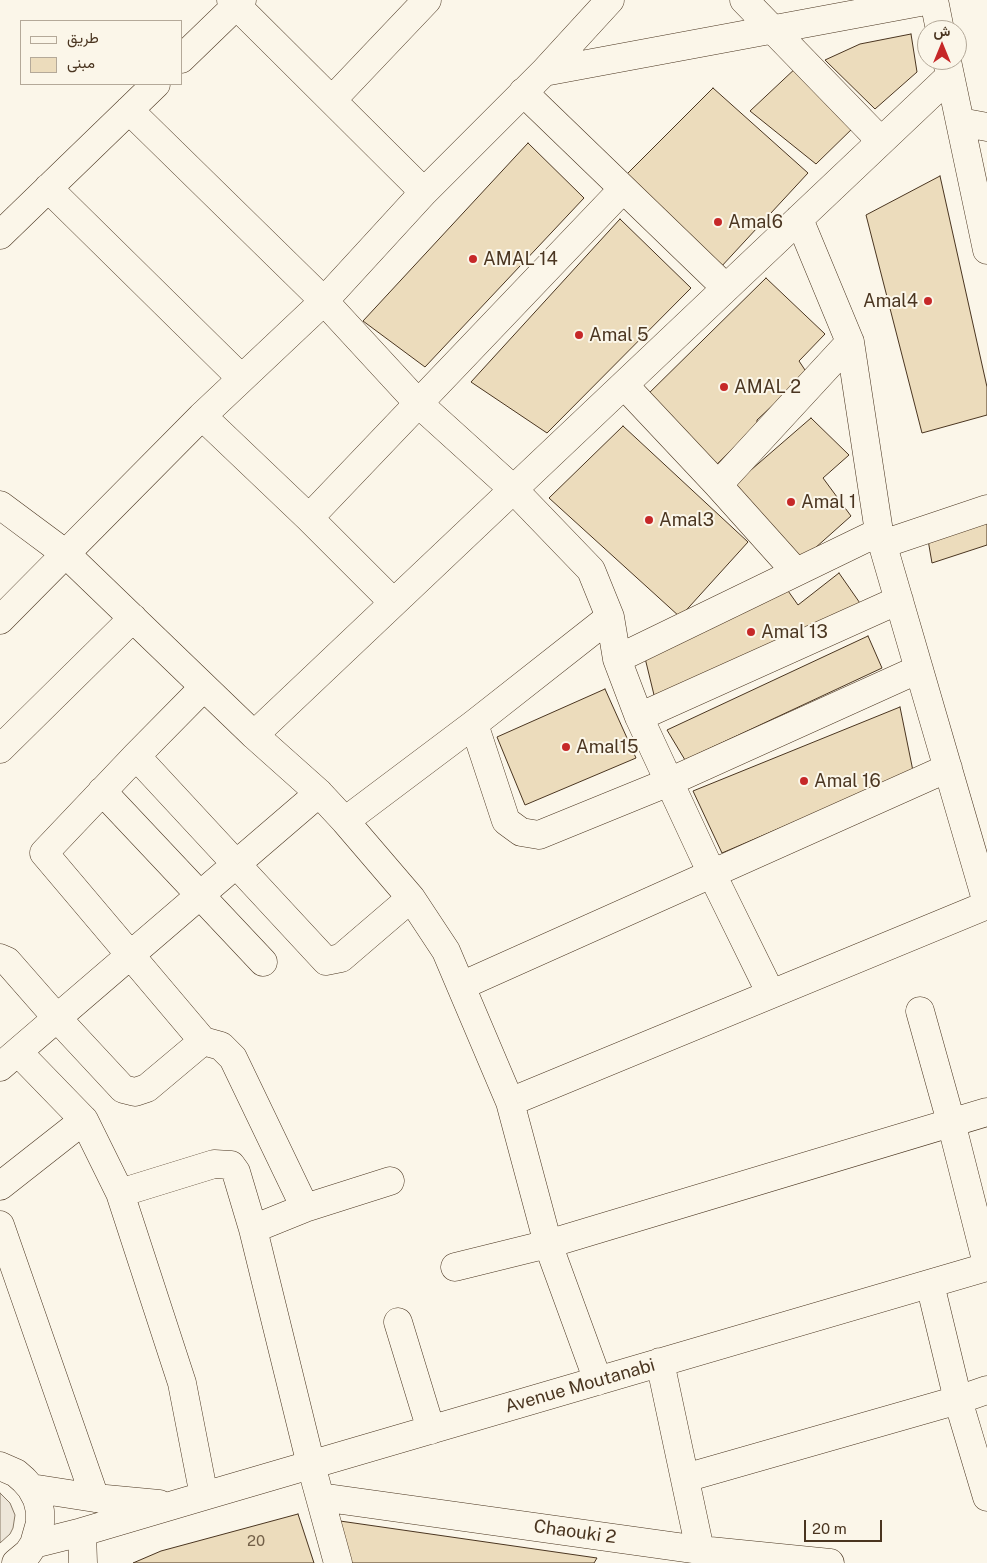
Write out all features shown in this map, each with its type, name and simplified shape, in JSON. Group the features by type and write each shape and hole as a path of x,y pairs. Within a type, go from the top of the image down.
{"street":[{"path":"332,100 427,0"},
{"path":"0,620 202,416 324,301 424,192 544,72 610,0"},
{"path":"544,72 761,10 932,0 937,20"},
{"path":"182,58 237,2 424,192"},
{"path":"761,10 881,141"},
{"path":"254,735 881,141 946,70"},
{"path":"948,70 987,250"},
{"path":"0,235 155,85"},
{"path":"523,92 726,288"},
{"path":"129,110 324,301 418,403 513,489 591,570 610,617 617,659 639,717 712,874 771,994"},
{"path":"960,122 987,127"},
{"path":"48,188 241,378"},
{"path":"309,518 623,189"},
{"path":"510,1102 987,904 881,538 850,342 799,219"},
{"path":"718,485 850,342"},
{"path":"624,384 796,572"},
{"path":"202,416 394,602"},
{"path":"0,505 66,554 254,735 319,793 411,898 446,951 510,1102 548,1244 598,1381"},
{"path":"617,659 796,572 881,538 987,508"},
{"path":"639,717 899,600"},
{"path":"345,821 474,724 610,617"},
{"path":"0,749 133,618"},
{"path":"474,724 506,821 520,832 539,835 669,782 919,669"},
{"path":"204,687 44,853 203,1041 222,1046 233,1058 306,1208"},
{"path":"136,756 326,961 341,958 411,898"},
{"path":"461,986 948,768"},
{"path":"102,791 263,962"},
{"path":"204,1496 182,1382 120,1193 84,1120 9,1060 319,793"},
{"path":"0,958 8,961 123,1089 135,1092 147,1088 203,1041"},
{"path":"920,1011 952,1122 987,1266"},
{"path":"455,1266 548,1244 987,1112"},
{"path":"0,1186 84,1120"},
{"path":"120,1193 214,1164 231,1166 236,1172 253,1229 311,1465 338,1563"},
{"path":"253,1229 306,1208 390,1181"},
{"path":"0,1225 96,1498"},
{"name":"Avenue Moutanabi","path":"30,1554 82,1532 987,1266"},
{"path":"930,1284 958,1400 987,1497"},
{"path":"398,1322 431,1430"},
{"path":"660,1362 700,1550"},
{"path":"685,1478 987,1390"},
{"path":"0,1466 16,1473 24,1480 37,1499 40,1523 30,1554"},
{"path":"31,1488 96,1498 173,1505"},
{"name":"Chaouki 2","path":"320,1497 670,1554 700,1550 830,1563"},
{"path":"82,1532 83,1563"}],"shaded area":[{"path":"0,1493 10,1503 15,1515 10,1534 0,1543"}],"building":[{"path":"911,34 917,72 875,109 825,60 860,44"},
{"path":"798,66 856,125 816,164 750,111"},
{"name":"Amal6","path":"713,88 808,173 720,268 626,175"},
{"name":"AMAL 14","path":"528,143 584,198 425,367 363,321"},
{"name":"Amal4","path":"940,176 987,387 987,415 922,433 866,215"},
{"name":"Amal 5","path":"620,219 691,288 547,433 471,382"},
{"name":"AMAL 2","path":"766,278 825,334 799,361 807,373 757,420 757,425 711,470 642,400"},
{"name":"Amal 1","path":"811,418 849,455 823,478 851,516 796,565 729,489"},
{"name":"Amal3","path":"623,426 748,542 680,617 549,498"},
{"path":"987,516 987,545 932,563 927,534"},
{"name":"Amal 13","path":"839,573 862,606 655,699 645,658 786,588 798,605"},
{"path":"868,636 882,668 685,760 667,730"},
{"name":"Amal15","path":"605,689 636,758 525,805 497,737"},
{"name":"Amal 16","path":"900,707 913,771 722,853 693,791"},
{"path":"298,1514 314,1563 133,1563 161,1551"},
{"path":"340,1521 597,1558 594,1563 351,1563"}],"place":[{"name":"Amal6","path":"718,222"},
{"name":"AMAL 14","path":"473,259"},
{"name":"Amal4","path":"928,301"},
{"name":"Amal 5","path":"579,335"},
{"name":"AMAL 2","path":"724,387"},
{"name":"Amal 1","path":"791,502"},
{"name":"Amal3","path":"649,520"},
{"name":"Amal 13","path":"751,632"},
{"name":"Amal15","path":"566,747"},
{"name":"Amal 16","path":"804,781"}]}
